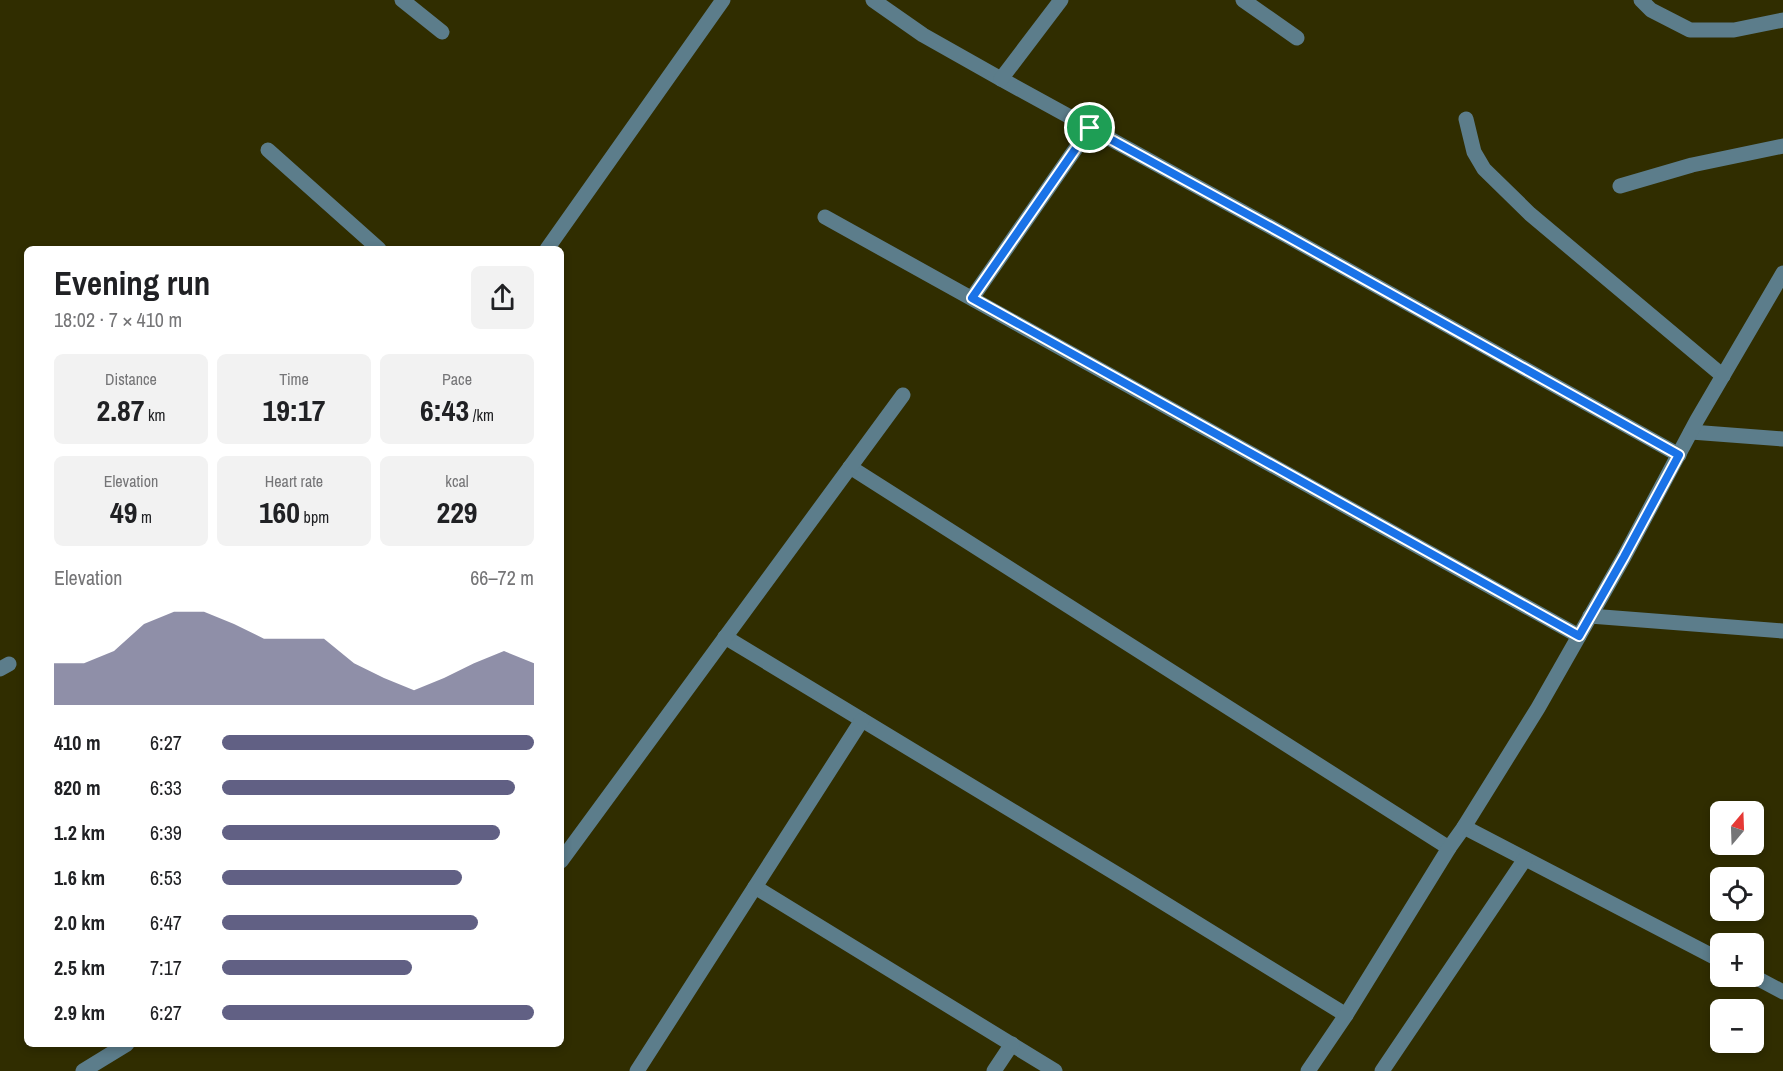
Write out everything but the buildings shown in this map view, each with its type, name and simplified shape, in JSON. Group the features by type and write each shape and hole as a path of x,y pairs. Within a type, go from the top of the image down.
{"street":[{"path":"402,0 442,32"},
{"path":"549,246 723,0"},
{"path":"1000,79 1061,0"},
{"path":"1243,0 1297,38"},
{"path":"1641,0 1652,10 1690,30 1734,30 1783,20"},
{"path":"878,4 923,35 1000,79 1679,455"},
{"path":"1466,119 1474,152 1484,169 1530,214 1723,376"},
{"path":"972,298 1090,128"},
{"path":"1620,186 1692,165 1783,146"},
{"path":"268,150 376,246"},
{"path":"825,217 1579,636"},
{"path":"1308,1071 1346,1015 1538,708 1691,432 1783,273"},
{"path":"564,857 903,395"},
{"path":"1691,432 1783,439"},
{"path":"850,467 1449,848"},
{"path":"1590,616 1783,632"},
{"path":"725,637 1346,1015"},
{"path":"637,1071 862,720"},
{"path":"1464,827 1710,955"},
{"path":"1382,1071 1526,859"},
{"path":"755,886 1055,1071"},
{"path":"1764,982 1783,992"},
{"path":"994,1071 1012,1044"},
{"path":"82,1071 123,1047"}],"route":[{"path":"1090,128 1679,455 1579,636 972,298 1090,128"}]}
